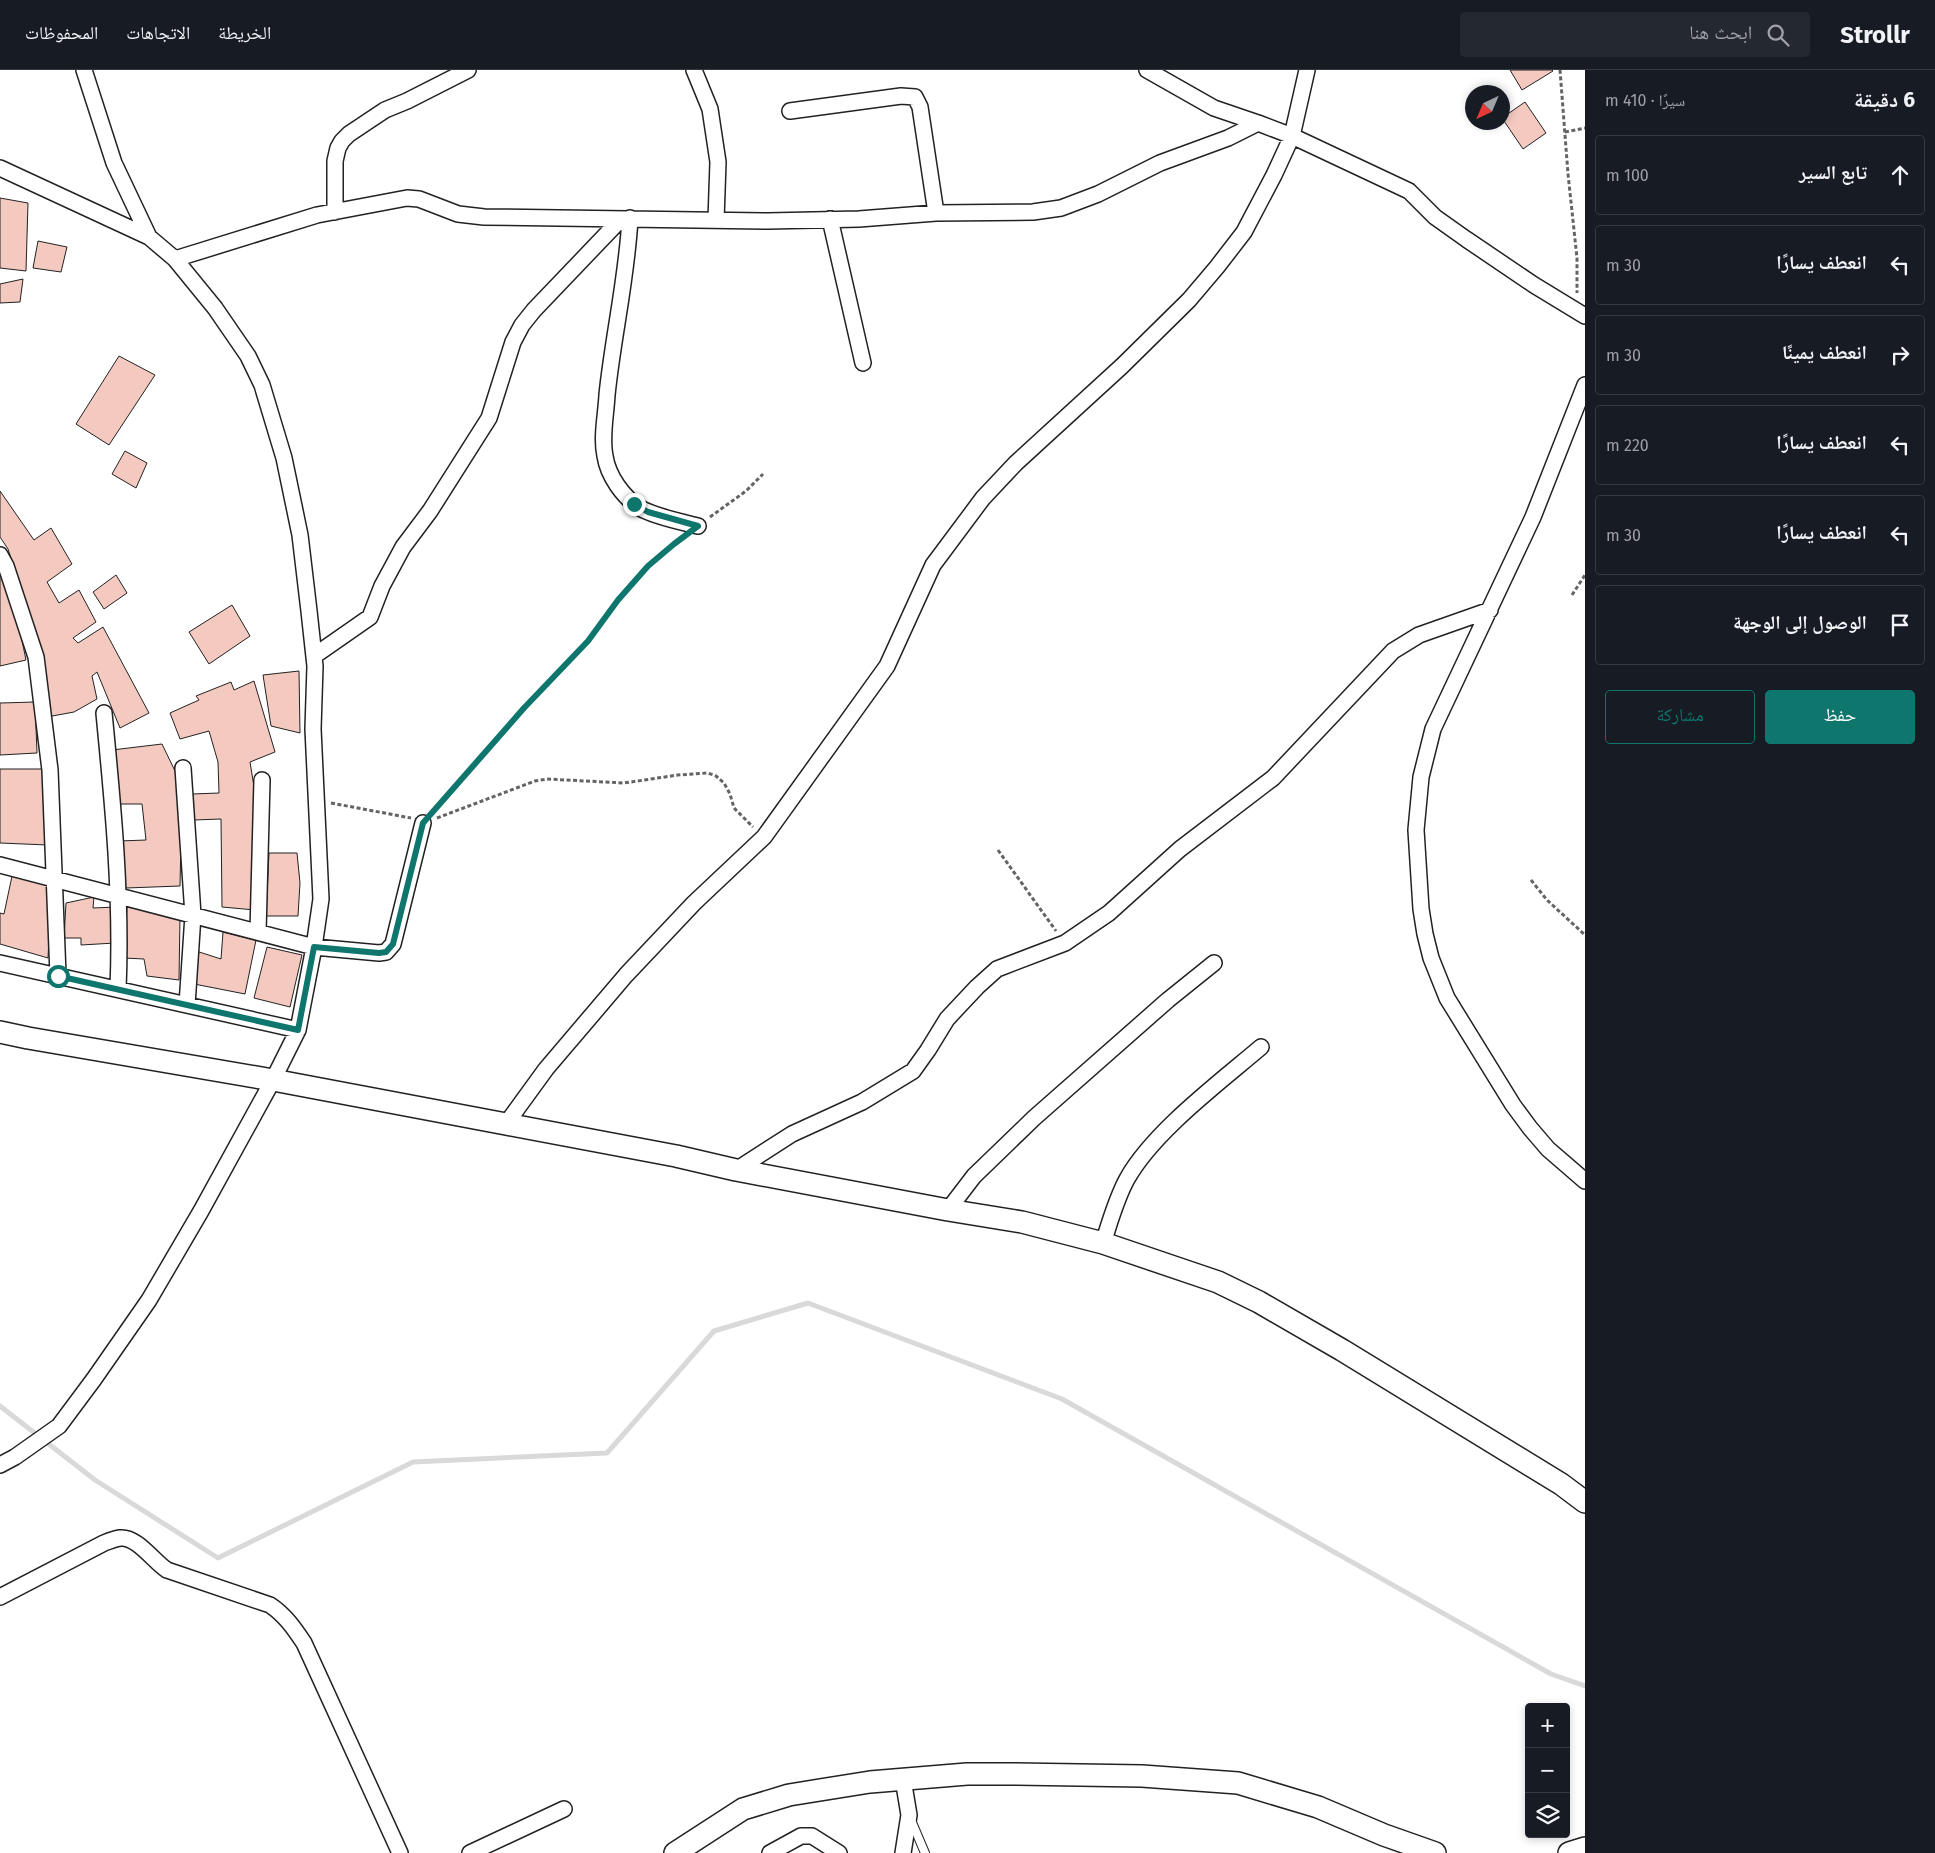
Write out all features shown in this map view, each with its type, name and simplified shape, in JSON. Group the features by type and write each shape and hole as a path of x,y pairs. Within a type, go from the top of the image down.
{"street":[{"path":"84,70 114,162 149,236"},
{"path":"335,212 334,161 342,140 385,110 468,70"},
{"path":"694,70 710,109 717,153 716,220"},
{"path":"1148,70 1214,108 1292,136 1409,191 1435,217 1504,266 1581,314"},
{"path":"506,1124 546,1069 626,975 694,903 764,837 887,666 933,565 983,498 1016,463 1156,334 1189,300 1244,232 1292,136 1307,70"},
{"path":"790,111 901,96 915,97 918,100 923,120 936,213"},
{"path":"175,259 317,215 407,198 418,199 458,214 484,217 768,221 830,220 936,213 1032,212 1062,208 1098,194 1160,163 1228,138 1258,123"},
{"path":"0,168 149,236 175,259 215,308 248,356 262,385 284,458 300,535 314,656 315,802 321,899 298,1030 273,1080 149,1300 59,1426 15,1457 0,1464"},
{"path":"626,219 628,243 610,366 605,423 605,460 617,486 641,509 698,526"},
{"path":"314,656 370,617 382,586 403,546 430,512 489,418 503,370 513,342 522,325 534,310 626,219"},
{"path":"830,220 864,363"},
{"path":"1585,385 1533,517 1442,708 1426,753 1416,830 1420,901 1424,925 1431,958 1447,998 1508,1097 1530,1128 1548,1149 1585,1181"},
{"path":"0,554 6,566 36,657 50,770 58,976"},
{"path":"736,1170 792,1134 862,1102 913,1071 947,1018 997,969 1065,943 1109,913 1180,849 1273,778 1393,651 1419,635 1490,610"},
{"path":"104,713 113,804 118,896 120,941 118,989"},
{"path":"184,768 193,915 187,1005"},
{"path":"258,932 262,780"},
{"path":"0,865 314,947 379,953 386,952 393,944 423,823"},
{"path":"0,962 298,1030"},
{"path":"948,1210 974,1176 1034,1118 1214,963"},
{"path":"0,1032 273,1080 676,1156 736,1170 1022,1222 1103,1243 1218,1282 1259,1302 1342,1350 1561,1484 1585,1502"},
{"path":"1103,1243 1115,1206 1127,1178 1141,1158 1186,1112 1261,1047"},
{"path":"0,1597 104,1542 122,1538 134,1542 144,1549 157,1564 167,1570 270,1605 278,1610 285,1616 304,1643 400,1853"},
{"path":"675,1853 743,1809 766,1801 789,1795 870,1782 967,1774 1142,1776 1238,1783 1318,1806 1384,1835 1434,1853"},
{"path":"903,1779 909,1815 903,1853"},
{"path":"470,1853 564,1808"},
{"path":"770,1853 801,1836 812,1836 839,1853"},
{"path":"1569,1853 1585,1848"}],"lane":[{"path":"909,1815 924,1853"}],"path":[{"path":"1560,70 1581,314"},
{"path":"1564,132 1585,128"},
{"path":"423,823 524,708 588,641 618,600 648,566 674,544 746,491 763,474"},
{"path":"1572,595 1585,575"},
{"path":"315,802 406,816 423,823 547,779 624,783 708,773 716,776 724,783 734,808 764,837"},
{"path":"998,850 1065,943"},
{"path":"1531,880 1547,900 1585,935"}],"building":[{"path":"1510,70 1552,70 1553,71 1522,90"},
{"path":"1525,102 1546,133 1523,149 1510,130 1510,112"},
{"path":"0,198 28,203 26,271 0,268"},
{"path":"38,241 67,247 61,272 33,268"},
{"path":"23,279 20,302 0,303 0,284"},
{"path":"119,356 155,375 109,445 76,424"},
{"path":"125,451 147,463 136,488 112,474"},
{"path":"0,491 34,540 51,528 72,564 47,582 59,603 79,590 96,622 73,638 78,643 103,627 149,713 120,728 97,672 92,676 97,699 74,712 47,717 43,657 8,549 0,537"},
{"path":"0,568 14,601 26,660 0,666"},
{"path":"116,575 127,593 104,609 93,592"},
{"path":"232,605 250,636 209,664 189,632"},
{"path":"299,671 300,733 271,726 263,675"},
{"path":"254,681 275,752 250,762 257,805 255,910 222,907 221,819 194,820 192,794 219,793 218,762 209,731 180,739 170,713 199,700 196,696 231,682 234,690"},
{"path":"35,702 37,753 0,755 0,703"},
{"path":"162,744 176,773 181,839 180,886 126,888 119,841 146,840 142,804 119,804 112,750"},
{"path":"0,769 44,769 48,845 0,843"},
{"path":"269,853 297,853 300,883 298,916 266,916"},
{"path":"12,876 52,881 48,958 0,944 0,913 4,914"},
{"path":"94,897 93,908 116,907 115,943 81,945 81,938 64,938 66,903"},
{"path":"127,907 180,916 179,980 147,976 144,959 124,958"},
{"path":"223,932 256,940 245,994 189,983 193,950 221,959"},
{"path":"267,947 302,955 290,1007 254,998"}],"waterway":[{"path":"0,1406 95,1480 218,1558 413,1462 607,1453 714,1331 808,1303 1062,1399 1551,1674 1585,1686"}],"route":[{"path":"58,976 298,1030 314,947 386,952 393,944 423,823 524,708 588,641 618,600 648,566 698,526 648,512 634,504"}]}
